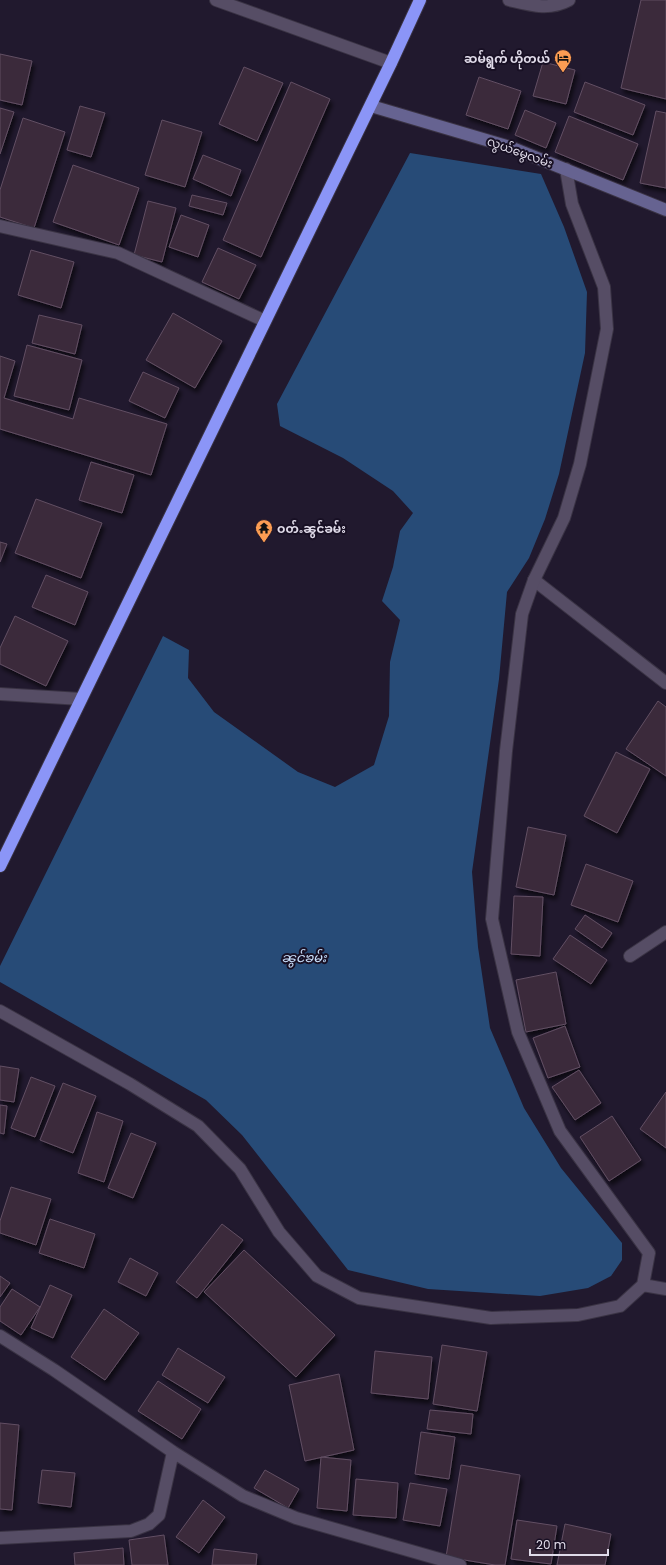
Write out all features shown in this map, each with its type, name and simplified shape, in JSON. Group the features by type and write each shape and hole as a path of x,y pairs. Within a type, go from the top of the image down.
{"highway":[{"path":"0,866 371,106 420,0"}],"street":[{"path":"216,0 391,63"},
{"path":"509,0 540,8 562,4 569,0"},
{"name":"လွယ်မွေလမ်း","path":"371,106 510,147 666,210"},
{"path":"0,1011 130,1084 198,1126 240,1169 278,1232 317,1276 359,1298 491,1318 578,1316 620,1306 643,1284 649,1253 560,1130 518,1032 492,919 506,751 522,614 534,580 564,518 580,464 607,329 604,287 572,204 566,169"},
{"path":"0,226 118,253 265,321"},
{"path":"534,580 666,683"},
{"path":"0,694 81,699"},
{"path":"630,956 666,932"},
{"path":"643,1284 666,1288"},
{"path":"0,1336 54,1370 173,1452 243,1496 296,1518 460,1565"},
{"path":"0,1538 131,1531 149,1524 159,1514 173,1452"}],"water":[{"name":"ၼွင်ၶမ်း","path":"410,153 541,174 564,227 587,292 585,353 559,474 545,519 529,558 507,592 499,679 472,872 478,947 490,1028 524,1108 561,1168 622,1243 622,1260 611,1276 588,1288 540,1296 428,1289 348,1270 242,1135 206,1100 0,982 0,966 163,636 189,650 188,678 214,712 298,772 335,787 374,765 389,716 390,662 400,620 382,601 393,567 400,531 413,513 393,491 343,458 280,426 277,404"}],"building":[{"path":"641,0 666,0 666,99 621,88"},
{"path":"0,54 32,61 22,105 0,100"},
{"path":"543,62 575,70 566,104 533,96"},
{"path":"244,67 283,83 257,141 219,124"},
{"path":"479,77 521,91 508,129 466,115"},
{"path":"291,82 330,99 261,257 223,240"},
{"path":"585,82 645,105 633,135 574,112"},
{"path":"80,106 105,113 91,157 67,150"},
{"path":"0,108 14,112 0,154"},
{"path":"525,110 556,123 546,148 515,135"},
{"path":"656,111 666,113 666,188 640,183"},
{"path":"569,116 638,144 623,180 555,152"},
{"path":"23,118 65,132 34,228 0,217 0,190"},
{"path":"162,120 202,132 185,187 145,175"},
{"path":"203,155 241,170 231,196 193,179"},
{"path":"73,165 139,188 119,245 53,222"},
{"path":"192,195 227,203 223,215 189,206"},
{"path":"148,201 176,208 162,262 134,255"},
{"path":"181,215 209,225 198,257 169,247"},
{"path":"218,248 256,265 239,299 202,282"},
{"path":"31,250 74,262 61,308 18,295"},
{"path":"173,313 222,341 195,388 146,360"},
{"path":"39,315 82,325 75,354 32,343"},
{"path":"27,345 82,360 69,410 14,396"},
{"path":"0,356 15,361 4,398 73,419 79,398 167,424 151,475 0,429"},
{"path":"143,372 179,388 165,418 129,401"},
{"path":"91,462 134,475 122,513 79,500"},
{"path":"36,499 102,523 81,578 15,553"},
{"path":"0,542 7,544 0,562"},
{"path":"46,575 88,592 75,625 32,607"},
{"path":"15,616 68,641 46,686 0,664 0,648"},
{"path":"658,701 666,707 666,776 626,749"},
{"path":"616,752 650,769 617,833 584,816"},
{"path":"528,827 566,835 554,895 516,887"},
{"path":"586,864 633,881 618,922 571,905"},
{"path":"514,896 543,897 540,956 511,954"},
{"path":"585,915 612,933 602,948 575,929"},
{"path":"570,935 607,960 591,984 553,959"},
{"path":"556,972 566,1024 526,1032 516,980"},
{"path":"565,1026 580,1067 548,1078 533,1038"},
{"path":"0,1066 19,1069 14,1102 0,1100"},
{"path":"579,1070 601,1103 575,1120 552,1087"},
{"path":"31,1077 55,1086 35,1137 11,1128"},
{"path":"63,1083 96,1096 73,1153 40,1140"},
{"path":"666,1092 666,1148 640,1129"},
{"path":"0,1105 7,1106 4,1134 0,1133"},
{"path":"97,1112 123,1121 104,1182 78,1173"},
{"path":"612,1116 641,1160 609,1181 580,1137"},
{"path":"131,1133 156,1143 133,1198 108,1188"},
{"path":"11,1187 51,1199 36,1245 0,1233 0,1221"},
{"path":"50,1219 95,1234 84,1268 39,1253"},
{"path":"222,1224 243,1240 197,1298 176,1282"},
{"path":"244,1250 335,1335 296,1377 204,1292"},
{"path":"130,1258 158,1273 146,1296 118,1282"},
{"path":"0,1276 10,1283 0,1297"},
{"path":"50,1285 72,1295 53,1338 31,1328"},
{"path":"12,1289 40,1307 21,1335 0,1321 0,1307"},
{"path":"104,1309 139,1333 105,1380 71,1357"},
{"path":"442,1345 487,1352 477,1411 433,1404"},
{"path":"178,1348 225,1377 208,1403 162,1375"},
{"path":"375,1351 432,1357 428,1399 371,1393"},
{"path":"339,1374 354,1450 305,1461 289,1385"},
{"path":"158,1381 201,1409 182,1439 138,1411"},
{"path":"430,1410 473,1414 471,1434 427,1429"},
{"path":"0,1423 19,1425 12,1510 0,1509"},
{"path":"421,1432 455,1437 449,1479 415,1474"},
{"path":"321,1457 351,1460 347,1511 317,1508"},
{"path":"461,1465 520,1475 505,1565 495,1565 446,1557"},
{"path":"42,1470 75,1473 71,1507 38,1503"},
{"path":"265,1470 299,1489 288,1508 254,1488"},
{"path":"356,1479 398,1483 396,1518 353,1515"},
{"path":"410,1483 447,1489 440,1526 403,1520"},
{"path":"203,1500 225,1517 199,1553 176,1537"},
{"path":"517,1520 557,1526 551,1564 511,1559"},
{"path":"565,1524 611,1534 605,1565 557,1565"},
{"path":"164,1535 168,1565 132,1565 129,1540"},
{"path":"123,1548 124,1565 75,1565 74,1553"},
{"path":"214,1549 257,1554 256,1565 212,1565"}],"place":[{"name":"ဆမ်ရွက် ဟိုတယ်","path":"563,73"},
{"name":"ဝတ်ႉၼွင်ၶမ်း","path":"264,543"}]}
